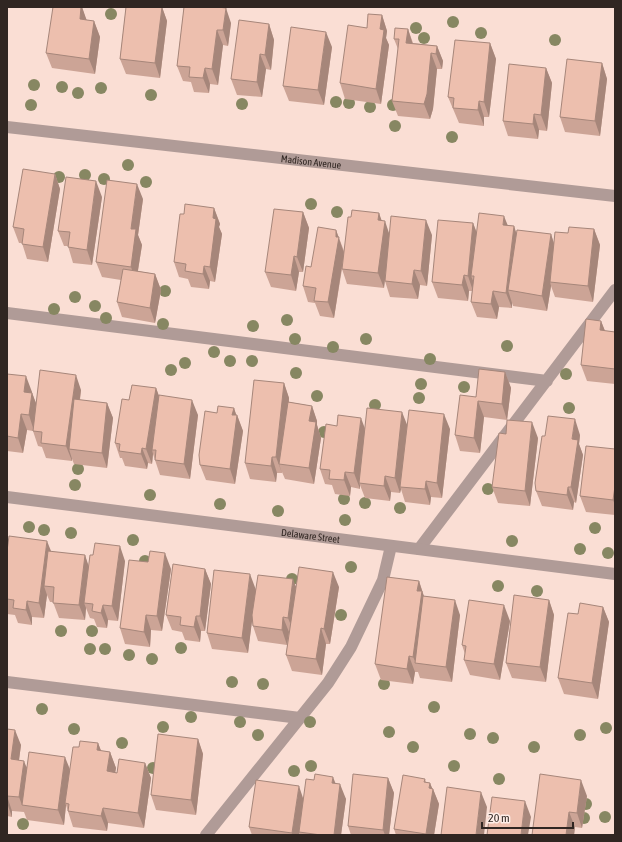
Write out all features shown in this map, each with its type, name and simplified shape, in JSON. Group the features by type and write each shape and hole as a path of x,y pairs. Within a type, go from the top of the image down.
{"street":[{"name":"Madison Avenue","path":"7,127 615,196"},
{"path":"420,549 615,290"},
{"path":"7,313 547,381"},
{"name":"Delaware Street","path":"7,497 615,574"},
{"path":"206,835 328,682 351,647 383,580 391,546"},
{"path":"7,682 300,718"}],"building":[{"path":"53,7 81,7 80,19 94,21 89,59 46,53"},
{"path":"126,7 162,7 155,63 120,59"},
{"path":"184,7 226,8 223,30 217,30 212,69 205,68 203,78 189,77 190,67 177,66"},
{"path":"368,14 382,15 380,29 384,30 376,89 340,83 348,25 367,28"},
{"path":"239,20 269,24 265,55 260,54 257,82 231,79"},
{"path":"291,27 326,32 318,90 283,86"},
{"path":"395,28 408,29 406,43 437,46 436,54 431,53 427,94 424,104 392,101 399,39 394,39"},
{"path":"455,40 490,43 484,102 479,101 478,110 453,108 454,98 448,97"},
{"path":"567,59 602,63 595,121 560,117"},
{"path":"509,64 546,68 541,115 534,114 533,124 503,121"},
{"path":"23,169 55,174 43,247 22,244 24,229 13,227"},
{"path":"66,177 96,181 87,250 68,247 70,232 58,231"},
{"path":"107,180 137,184 131,229 136,229 131,267 96,262"},
{"path":"185,204 214,208 213,218 216,219 210,267 204,266 203,274 185,271 186,264 174,262 180,214 184,214"},
{"path":"274,209 303,212 297,257 294,256 291,275 265,272"},
{"path":"352,210 379,213 378,220 385,221 378,273 342,269 348,217 351,217"},
{"path":"479,213 504,216 503,225 514,226 506,293 493,291 491,304 471,302 474,276 471,276"},
{"path":"391,216 426,220 421,271 414,270 412,284 385,281"},
{"path":"438,220 473,223 468,276 464,275 462,285 432,282"},
{"path":"318,227 336,230 336,237 339,237 328,302 314,301 316,288 303,286 306,266 311,267"},
{"path":"569,227 594,229 588,286 550,282 555,232 568,233"},
{"path":"517,230 551,234 542,296 508,290"},
{"path":"123,269 155,274 150,308 117,302"},
{"path":"586,319 601,321 600,330 615,332 615,369 581,365"},
{"path":"479,369 505,372 502,404 478,401 474,438 455,435 460,395 476,397"},
{"path":"40,370 76,375 66,446 41,443 42,432 33,431"},
{"path":"7,374 26,376 24,392 32,393 29,415 21,414 18,438 7,436"},
{"path":"254,380 284,383 276,457 272,457 271,466 245,463"},
{"path":"132,385 156,388 146,449 142,448 141,454 119,451 120,444 115,443 122,399 129,400"},
{"path":"159,395 192,400 184,464 155,460 156,450 152,450"},
{"path":"74,399 107,403 102,453 69,449"},
{"path":"288,402 312,406 309,421 316,422 309,468 279,464"},
{"path":"218,406 234,408 232,415 237,415 230,469 200,465 199,455 205,411 217,413"},
{"path":"367,408 402,412 395,478 385,476 384,486 359,483"},
{"path":"409,410 444,414 437,483 426,481 425,489 400,487"},
{"path":"338,415 361,418 354,473 345,472 344,480 329,479 330,470 320,469 326,424 337,426"},
{"path":"548,416 575,419 572,439 578,440 571,487 568,487 567,495 536,491 535,483 542,436 545,436"},
{"path":"507,420 532,422 525,491 492,487 499,433 506,434"},
{"path":"586,446 615,449 615,486 613,500 580,496"},
{"path":"9,536 47,541 39,603 27,601 26,610 13,608 14,600 7,599 7,551"},
{"path":"95,543 120,546 112,606 103,605 101,613 92,611 93,604 84,603 90,555 93,555"},
{"path":"48,551 85,555 79,605 53,603 54,587 44,586"},
{"path":"150,551 165,553 157,616 146,615 144,632 120,628 129,560 148,562"},
{"path":"173,564 205,569 200,616 196,616 194,627 180,625 181,617 166,615"},
{"path":"299,567 333,572 324,629 321,628 316,659 286,655"},
{"path":"214,570 250,574 242,638 207,633"},
{"path":"258,575 293,579 288,618 283,617 282,630 253,626 252,615"},
{"path":"387,577 419,581 417,591 422,591 413,657 409,656 407,669 375,664"},
{"path":"514,595 549,600 540,667 506,663"},
{"path":"423,596 455,600 446,667 415,663"},
{"path":"469,600 504,605 494,664 464,660 466,646 462,645"},
{"path":"580,603 603,607 592,683 558,678 568,613 578,614"},
{"path":"7,729 15,730 11,759 24,761 19,797 7,796"},
{"path":"158,734 198,739 191,800 151,795"},
{"path":"80,741 98,743 97,750 110,752 107,771 117,773 119,759 145,763 138,813 103,808 101,816 68,811 69,804 65,803 73,747 79,747"},
{"path":"29,752 65,757 58,810 22,805"},
{"path":"315,774 333,777 332,783 340,784 334,835 299,832 306,779 314,780"},
{"path":"353,774 388,778 383,830 348,826"},
{"path":"540,774 581,780 577,813 569,812 566,835 532,835"},
{"path":"403,775 425,779 424,782 430,783 429,788 433,789 426,834 394,829"},
{"path":"256,780 299,786 292,833 249,827"},
{"path":"447,787 481,792 476,835 441,835"},
{"path":"492,797 525,801 521,835 487,835"}]}
